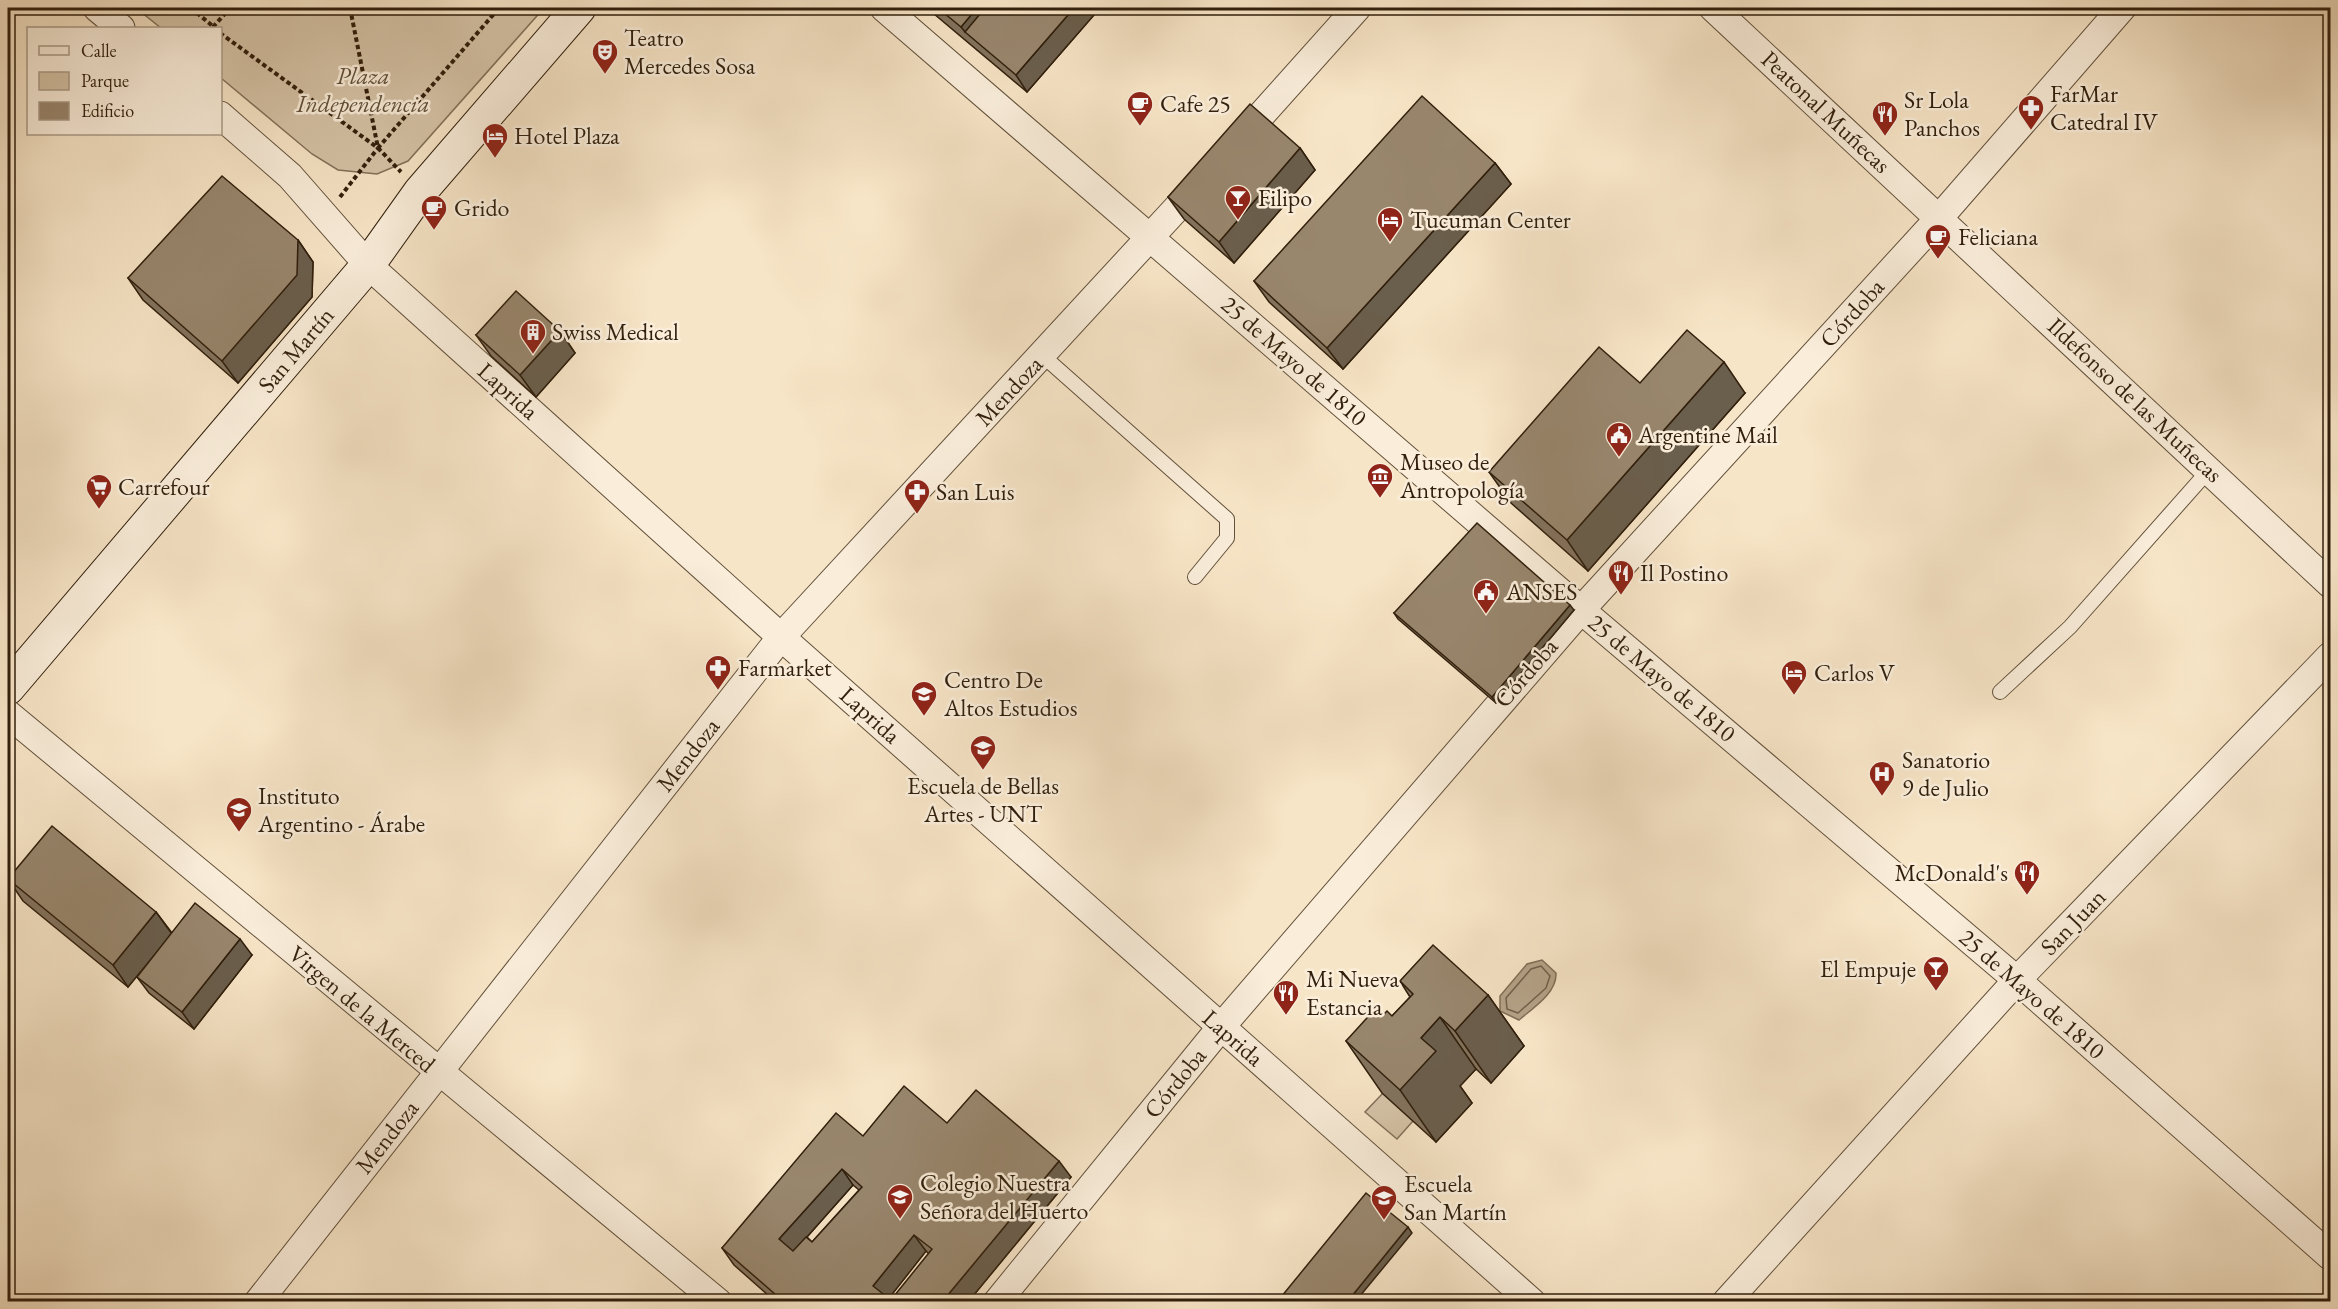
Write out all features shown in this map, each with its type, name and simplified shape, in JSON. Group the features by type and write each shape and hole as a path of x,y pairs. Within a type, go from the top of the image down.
{"main road":[{"name":"San Martín","path":"8,688 368,265 420,192 579,8"}],"street":[{"path":"97,8 120,27"},
{"name":"25 de Mayo de 1810","path":"884,8 1581,609 2017,980 2331,1256"},
{"name":"Mendoza","path":"258,1302 782,637 1151,238 1357,8"},
{"name":"Peatonal Muñecas","path":"1713,8 1940,217"},
{"name":"Córdoba","path":"997,1302 1221,1027 1581,609 1940,217 2122,8"},
{"name":"Laprida","path":"222,117 290,176 368,265 782,637 1532,1302"},
{"name":"Ildefonso de las Muñecas","path":"1940,217 2331,584"},
{"name":"San Juan","path":"1726,1302 2017,980 2331,656"},
{"name":"Virgen de la Merced","path":"8,714 718,1302"}],"lane":[{"path":"1042,355 1227,519 1227,538 1195,577"},
{"path":"2000,692 2070,627 2209,470"}],"path":[{"path":"191,8 213,27"},
{"path":"215,27 230,8"},
{"path":"350,8 378,148"},
{"path":"326,216 378,148 497,10 490,8"},
{"path":"222,34 378,148"}],"green space":[{"name":"Plaza Independencia","path":"136,8 544,8 408,161 377,174 338,170 312,154 222,79 222,27 160,27"},
{"path":"1383,1093 1413,1121 1397,1139 1365,1112"}],"water":[{"path":"1542,960 1556,973 1553,987 1519,1020 1500,1011 1500,996 1527,964"}],"building":[{"path":"938,8 977,8 961,27"},
{"path":"985,8 1074,8 1016,75 965,32"},
{"name":"Tucuman Center","path":"1422,96 1495,163 1327,348 1254,281"},
{"path":"1250,104 1300,148 1219,242 1168,197"},
{"path":"222,176 298,240 297,275 222,361 128,278"},
{"path":"516,291 560,331 520,375 476,335"},
{"path":"1687,330 1724,362 1567,540 1489,472 1599,347 1640,383"},
{"name":"ANSES","path":"1477,523 1570,605 1492,697 1394,613"},
{"path":"52,826 156,912 113,965 8,879"},
{"path":"195,903 240,939 182,1012 137,977"},
{"path":"1433,945 1488,995 1455,1031 1440,1017 1421,1038 1436,1051 1400,1090 1346,1041 1376,1008 1383,1015 1387,1011 1392,1016 1413,994 1400,981"},
{"name":"Colegio Nuestra Señora del Huerto","path":"904,1086 947,1123 976,1090 1059,1161 942,1302 784,1302 722,1248 836,1113 863,1136","holes":["842,1169 862,1187 812,1242 806,1237 793,1251 779,1239","914,1235 932,1249 891,1300 873,1286"]},
{"path":"1366,1193 1408,1227 1347,1302 1277,1302"}],"place":[{"name":"Teatro Mercedes Sosa","path":"605,75"},
{"name":"Cafe 25","path":"1140,127"},
{"name":"FarMar Catedral IV","path":"2031,131"},
{"name":"Sr Lola Panchos","path":"1885,137"},
{"name":"Hotel Plaza","path":"495,159"},
{"name":"Filipo","path":"1238,221"},
{"name":"Grido","path":"434,231"},
{"name":"Tucuman Center","path":"1390,243"},
{"name":"Feliciana","path":"1938,260"},
{"name":"Swiss Medical","path":"533,355"},
{"name":"Argentine Mail","path":"1619,458"},
{"name":"Museo de Antropología","path":"1380,499"},
{"name":"Carrefour","path":"99,510"},
{"name":"San Luis","path":"917,515"},
{"name":"Il Postino","path":"1621,596"},
{"name":"ANSES","path":"1486,615"},
{"name":"Farmarket","path":"718,691"},
{"name":"Carlos V","path":"1794,696"},
{"name":"Centro De Altos Estudios","path":"924,717"},
{"name":"Escuela de Bellas Artes - UNT","path":"983,771"},
{"name":"Sanatorio 9 de Julio","path":"1882,797"},
{"name":"Instituto Argentino - Árabe","path":"239,833"},
{"name":"McDonald's","path":"2027,896"},
{"name":"El Empuje","path":"1936,992"},
{"name":"Mi Nueva Estancia","path":"1286,1016"},
{"name":"Colegio Nuestra Señora del Huerto","path":"900,1220"},
{"name":"Escuela San Martín","path":"1384,1221"}]}
